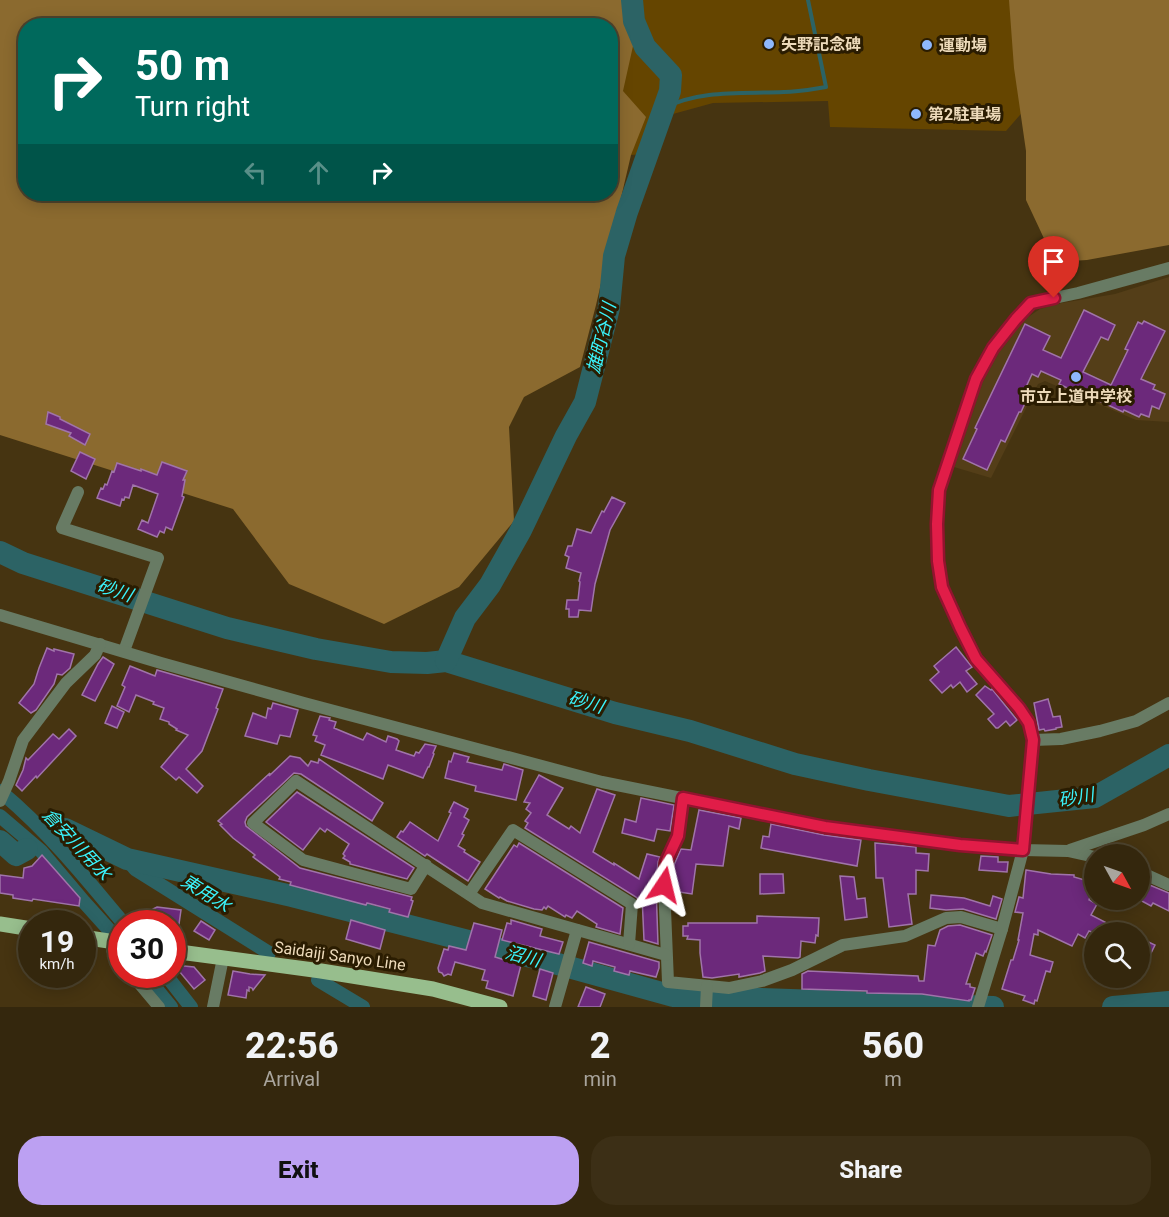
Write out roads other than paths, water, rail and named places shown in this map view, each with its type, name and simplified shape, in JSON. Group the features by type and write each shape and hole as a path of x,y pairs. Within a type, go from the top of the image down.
{"main road":[{"path":"0,924 18,927"},
{"name":"Saidaiji Sanyo Line","path":"186,953 433,989 500,1007"}],"street":[{"path":"978,1007 1002,928 1023,846 1033,745 1029,723 1019,708 976,659 942,587 937,524 939,490 976,379 993,348 1031,303 1078,293 1169,268"},
{"path":"78,492 62,528 158,558 124,651"},
{"path":"0,615 304,703 602,782 825,827 960,845 1023,846 1084,855"},
{"path":"0,801 23,740 66,683 95,656 100,644"},
{"path":"1033,745 1136,721 1169,703"},
{"path":"426,865 411,890 303,860 253,823 296,781 426,865 482,903 666,955"},
{"path":"683,798 678,836 666,862 664,885 668,982 729,988 762,981 792,970 843,945 905,936 946,918 961,917 1002,928"},
{"path":"1068,851 1169,814"},
{"path":"469,894 513,830 632,904 629,944"},
{"path":"1150,876 1169,885"},
{"path":"555,1007 577,930"},
{"path":"213,1007 223,958"},
{"path":"706,1007 707,986"},
{"path":"143,988 159,1007"}],"waterway":[{"name":"雄町谷川","path":"446,661 465,618 490,585 521,530 585,402 609,308 614,256 627,212 670,91 671,75 645,47 634,21 632,0"},
{"path":"664,108 708,95 789,92 826,87 808,0"},
{"name":"砂川","path":"0,552 23,563 227,628 316,649 391,662 446,661 615,713 690,731 795,764 1009,806 1095,797 1169,755"},
{"name":"倉安川用水","path":"0,791 50,838 112,910"},
{"path":"0,816 41,851 108,929"},
{"name":"沼川","path":"65,829 127,859 292,896 547,961 673,996 993,1007"},
{"name":"沼川","path":"0,841 16,855 27,849"},
{"name":"東用水","path":"127,859 135,869 269,953"},
{"name":"東用水","path":"318,980 363,1007"},
{"path":"156,988 171,1007"},
{"name":"倉安川用水","path":"176,988 191,1007"},
{"name":"沼川","path":"1113,1007 1169,1002"}],"place":[{"name":"矢野記念碑","path":"769,44"},
{"name":"運動場","path":"927,45"},
{"name":"第2駐車場","path":"916,114"},
{"name":"市立上道中学校","path":"1076,377"}]}
